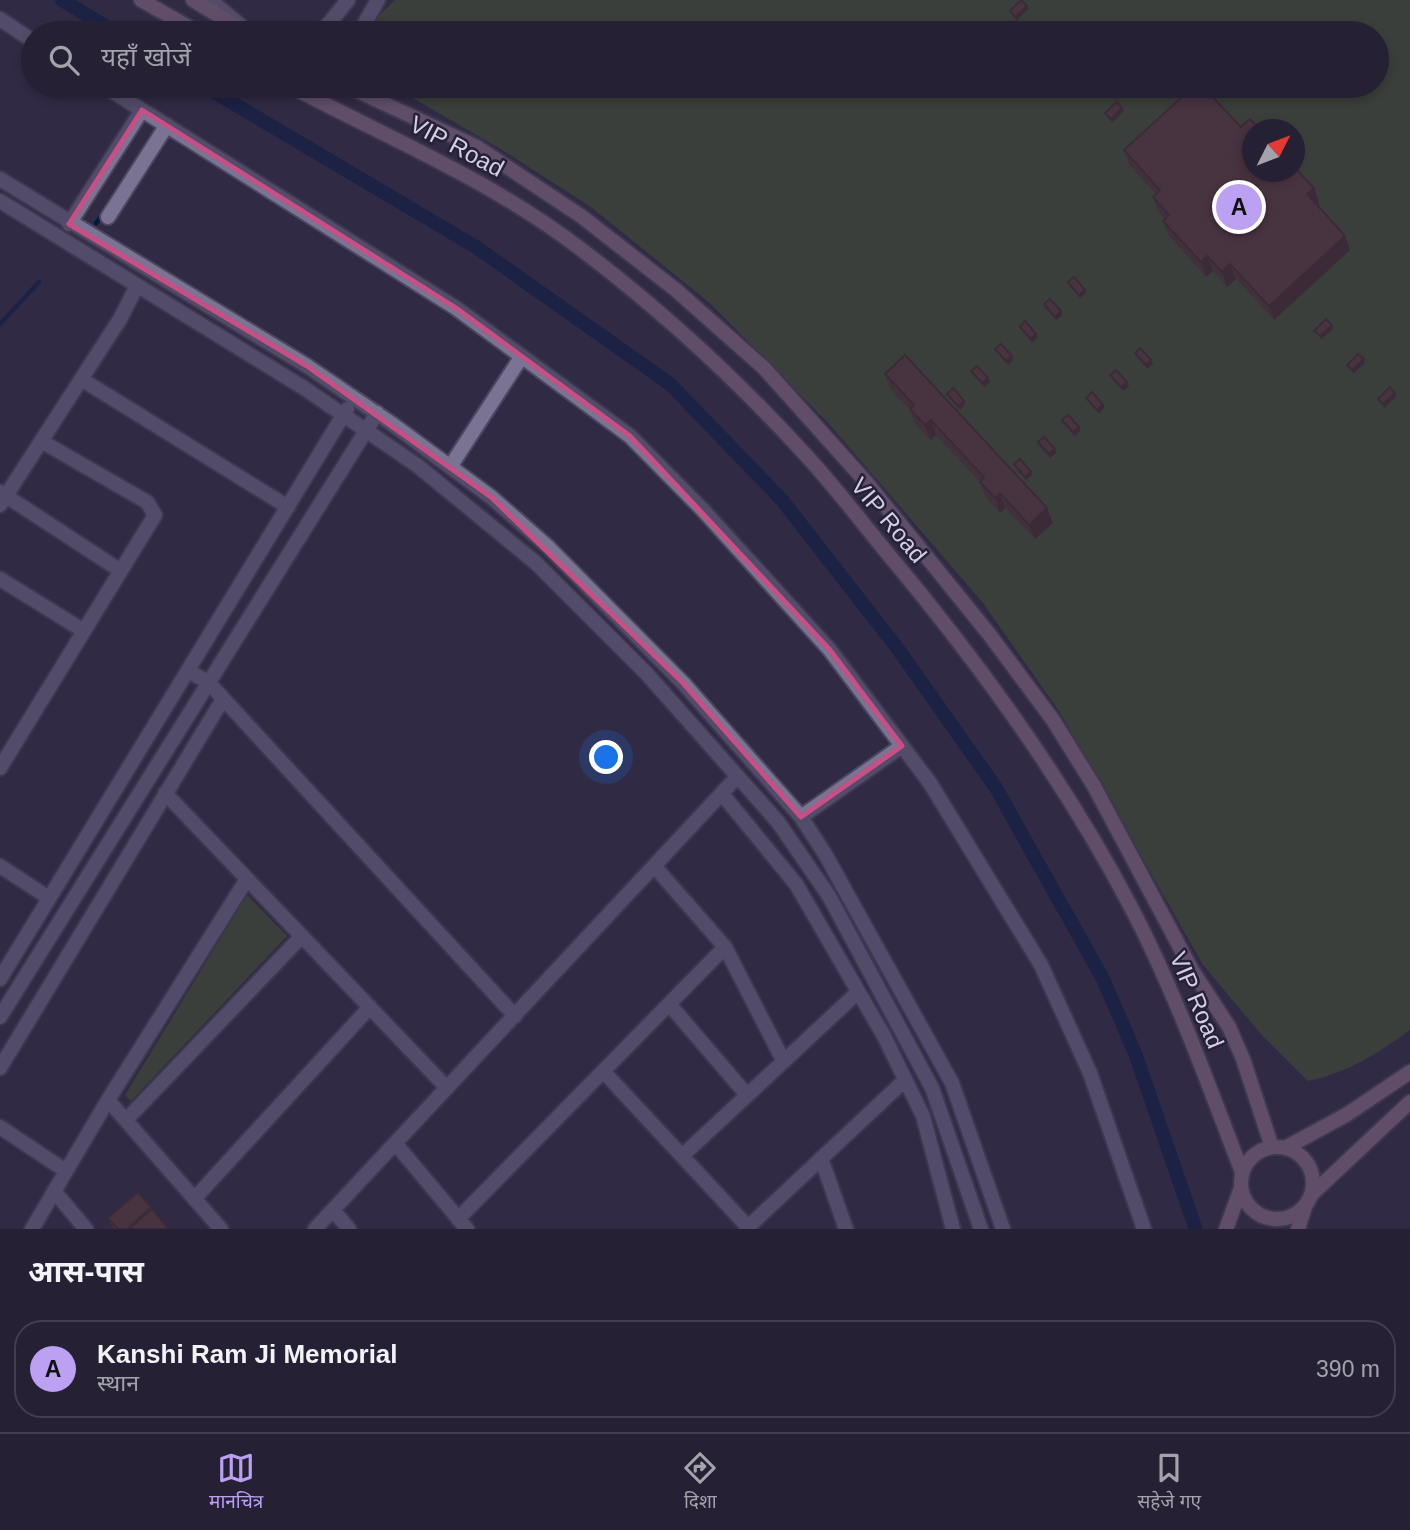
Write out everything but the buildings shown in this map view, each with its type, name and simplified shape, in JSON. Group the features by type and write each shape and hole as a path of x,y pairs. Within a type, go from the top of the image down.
{"main road":[{"path":"141,0 178,21"},
{"path":"193,0 228,21"},
{"name":"VIP Road","path":"314,98 468,174 580,249 699,348 803,452 964,647 1010,707 1068,799 1133,911 1182,1021 1242,1172"},
{"name":"VIP Road","path":"373,98 477,147 581,216 676,290 764,368 867,483 989,634 1053,720 1094,786 1192,970 1229,1027 1279,1147"},
{"path":"1226,1229 1241,1188 1242,1172 1249,1160 1346,1115 1410,1072"},
{"path":"1241,1188 1245,1201 1255,1212 1268,1218 1282,1219 1296,1215 1410,1102"},
{"path":"1279,1147 1298,1154 1308,1165 1313,1179 1309,1200 1298,1229"}],"street":[{"path":"331,21 348,0"},
{"path":"366,21 379,0"},
{"path":"215,3 235,21"},
{"path":"0,19 21,33"},
{"path":"123,98 456,308 630,436 703,510 830,650 930,783 1041,965 1090,1073 1144,1229"},
{"path":"69,224 142,110"},
{"path":"108,217 167,125"},
{"path":"0,179 69,224 188,292 377,413 450,467 547,546 683,683 801,817 832,866 952,1083 1003,1229"},
{"path":"0,201 344,415 418,466 536,563 647,674 778,822 835,908 932,1088 981,1229"},
{"path":"121,571 2,498 81,379 137,286"},
{"path":"450,467 522,356"},
{"path":"81,379 288,507"},
{"path":"0,979 354,398"},
{"path":"0,1017 377,413"},
{"path":"1,765 156,515 154,509 41,441"},
{"path":"3,581 84,631"},
{"path":"188,671 208,681 515,1016"},
{"path":"0,1068 223,699"},
{"path":"801,817 902,746"},
{"path":"315,1229 737,777"},
{"path":"165,793 447,1088"},
{"path":"722,794 796,884 859,992 922,1116 953,1229"},
{"path":"0,866 49,898"},
{"path":"655,867 725,947 783,1060"},
{"path":"32,1229 108,1100 247,879"},
{"path":"125,1120 302,936"},
{"path":"395,1143 462,1224 603,1071 725,947"},
{"path":"682,1156 859,992"},
{"path":"669,1004 747,1095"},
{"path":"195,1198 370,1007"},
{"path":"603,1071 747,1228 905,1080"},
{"path":"108,1100 221,1229"},
{"path":"0,1128 66,1171"},
{"path":"821,1158 846,1229"},
{"path":"54,1191 86,1229"},
{"path":"333,1210 349,1229"}],"highlighted area":[{"path":"142,110 456,308 630,436 830,650 902,746 801,817 683,683 491,497 307,366 69,224"}],"green space":[{"path":"395,0 1410,0 1410,1030 1362,1061 1336,1073 1308,1081 1261,1034 1203,965 1061,714 983,603 830,425 711,304 591,207 502,150 413,98 1389,98 1389,21 373,21"},
{"path":"247,895 287,936 131,1101 125,1095"}],"waterway":[{"path":"62,0 97,21"},
{"path":"224,98 476,247 670,384 782,500 898,649 996,788 1103,979 1135,1053 1195,1227"},
{"path":"96,223 104,213"},
{"path":"0,324 39,282"}],"place":[{"name":"Kanshi Ram Ji Memorial","path":"1239,207"}]}
